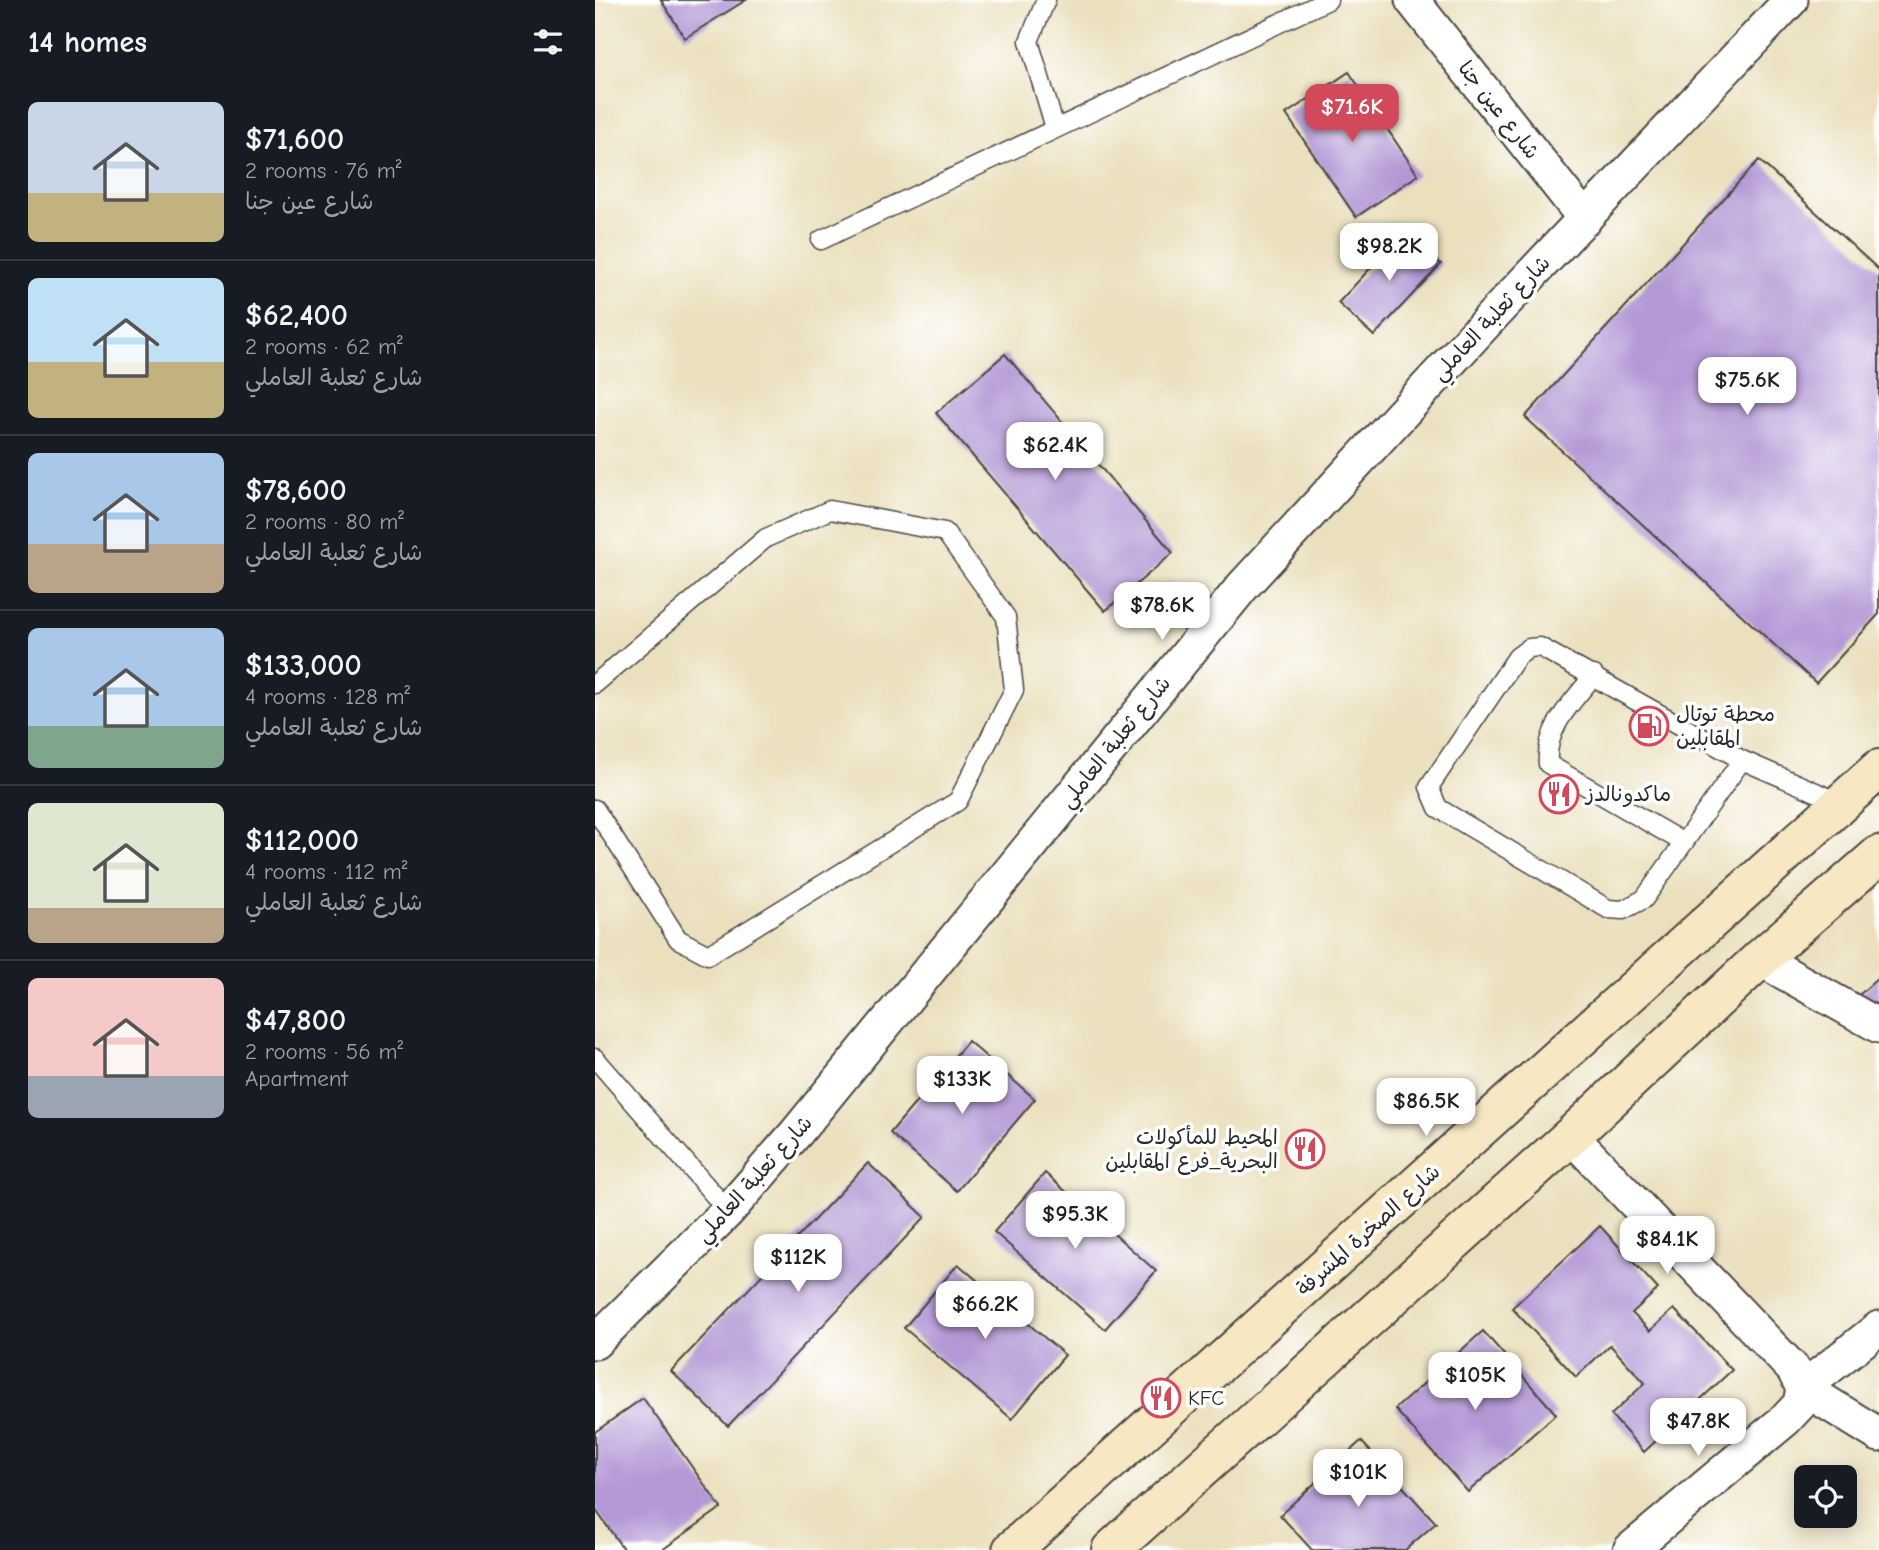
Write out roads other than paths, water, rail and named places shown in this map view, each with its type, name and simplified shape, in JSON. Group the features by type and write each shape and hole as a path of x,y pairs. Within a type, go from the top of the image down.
{"main road":[{"name":"شارع الصخرة المشرفة","path":"1012,1550 1879,769"},
{"path":"1111,1550 1571,1136 1760,959 1879,855"}],"street":[{"name":"شارع عين جنا","path":"1412,0 1585,219"},
{"name":"شارع ثعلبة العاملي","path":"595,1342 728,1211 877,1037 1243,586 1791,0"},
{"path":"1760,959 1879,1026"},
{"path":"1571,1136 1793,1369 1803,1388 1879,1435"},
{"path":"1630,1550 1787,1419 1800,1404 1803,1388 1879,1328"}],"lane":[{"path":"1046,0 1029,41 1055,128"},
{"path":"821,240 1328,0"},
{"path":"595,684 767,538 830,510 945,532 1006,617 1014,691 958,801 709,955 678,939 595,809"},
{"path":"1742,760 1644,899 1623,910 1608,909 1439,808 1429,787 1517,657 1529,648 1540,647 1742,760 1842,803"},
{"path":"1594,675 1554,724 1546,746 1548,764 1684,843"},
{"path":"595,843 611,834"},
{"path":"595,1058 728,1211"}],"place":[{"name":"محطة توتال المقابلين","path":"1649,726"},
{"name":"ماكدونالدز","path":"1559,794"},
{"name":"المحيط للمأكولات البحرية_فرع المقابلين","path":"1305,1149"},
{"name":"KFC","path":"1161,1398"}]}
